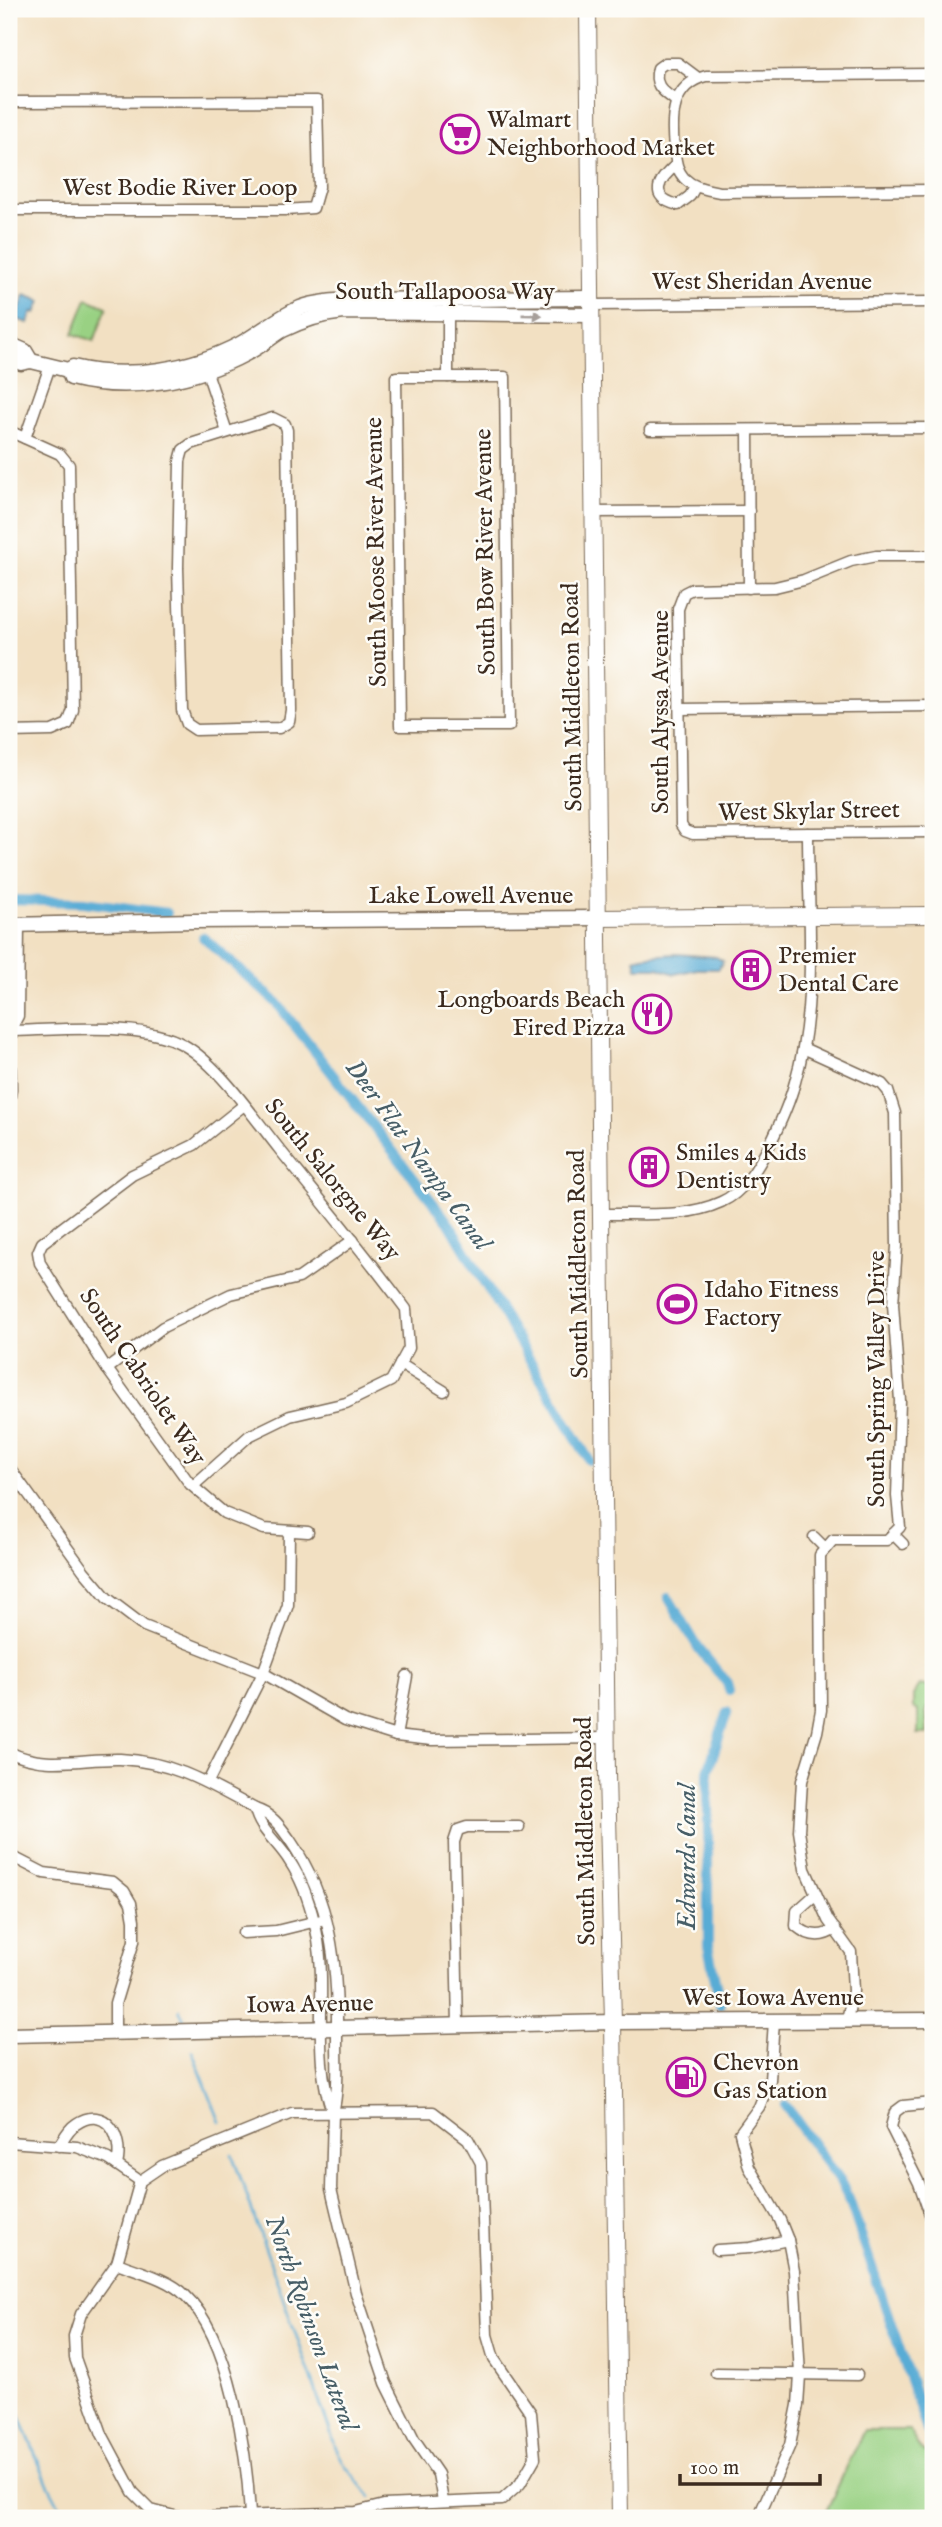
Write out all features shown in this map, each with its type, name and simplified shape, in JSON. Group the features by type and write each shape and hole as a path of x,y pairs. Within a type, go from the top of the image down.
{"main road":[{"name":"South Middleton Road","path":"588,9 606,1738 620,2518"},
{"name":"Lake Lowell Avenue","path":"598,918 933,915"}],"street":[{"path":"676,101 658,87 656,82 659,68 666,63 678,63 698,78"},
{"path":"933,74 728,75 698,78 684,88 676,101 672,124 676,166 684,178 695,187 719,192 933,190"},
{"name":"West Bodie River Loop","path":"9,102 317,101 318,187 313,208 9,210"},
{"path":"676,166 662,177 659,184 660,195 665,201 678,205 690,196 695,187"},
{"name":"South Tallapoosa Way","path":"9,357 21,363 32,361 68,370 73,367 127,373 205,365 300,308 352,300 448,306 591,306"},
{"name":"West Sheridan Avenue","path":"591,306 933,302"},
{"path":"448,306 448,377"},
{"name":"South Tallapoosa Way","path":"9,344 25,351 32,361"},
{"path":"205,365 227,432"},
{"path":"25,438 50,366"},
{"name":"South Moose River Avenue","path":"448,377 396,377 400,726 509,726"},
{"name":"South Bow River Avenue","path":"448,377 505,377 509,726"},
{"path":"266,419 280,420 287,430 291,710 289,722 279,728 196,730 187,724 182,710 178,576 180,461 183,450 191,444 227,432 266,419"},
{"path":"650,430 933,428"},
{"path":"748,430 749,588 775,587 804,580 851,561 876,556 933,555"},
{"path":"9,431 65,458 69,465 73,710 68,724 52,732 9,732"},
{"path":"593,512 749,511"},
{"name":"South Alyssa Avenue","path":"685,831 681,825 678,609 684,593 692,589 749,588"},
{"path":"680,709 933,706"},
{"name":"West Skylar Street","path":"685,831 693,834 933,832"},
{"path":"601,1214 670,1214 700,1210 725,1201 747,1182 765,1153 795,1083 803,1048 808,1003 808,833"},
{"name":"Lake Lowell Avenue","path":"14,925 598,918"},
{"path":"9,1102 9,1029 18,1016 14,925"},
{"name":"South Salorgne Way","path":"9,1029 150,1033 179,1042 202,1057 244,1105 406,1309 409,1348 400,1364"},
{"name":"South Spring Valley Drive","path":"803,1048 882,1084 888,1091 895,1114 897,1245 893,1304 900,1401 897,1496 900,1527 887,1540 833,1541 825,1548"},
{"name":"South Cabriolet Way","path":"244,1105 194,1145 132,1175 42,1243 38,1252 40,1263 107,1369 193,1486 224,1513 264,1529 289,1533 308,1532"},
{"path":"107,1369 163,1327 231,1294 299,1278 353,1240"},
{"path":"193,1486 249,1436 290,1416 346,1403 391,1381 400,1364 444,1391"},
{"path":"9,1467 84,1571 107,1598 144,1626 263,1674 345,1720 396,1736 432,1740 606,1738"},
{"path":"208,1782 263,1674 288,1605 289,1533"},
{"path":"893,1534 904,1544"},
{"path":"814,1538 825,1548 820,1555 821,1710 802,1781 799,1830 805,1869 835,1929 851,1952 853,1991 847,2020"},
{"path":"396,1736 407,1676"},
{"path":"9,1752 36,1761 65,1763 121,1759 150,1763 208,1782 255,1809 268,1813 297,1861 316,1885 327,1919 338,2027 339,2090 333,2113 331,2189 356,2293 386,2384 414,2439 438,2474 443,2501"},
{"path":"458,2025 454,1842 458,1830 467,1827 519,1827"},
{"path":"9,1855 44,1873 113,1882 124,1891 131,1903 134,1941 115,2004 115,2032"},
{"path":"297,1861 314,1921 323,1982 324,2092 333,2113"},
{"path":"816,1894 797,1911 796,1926 806,1934 827,1935 835,1929"},
{"path":"243,1933 276,1931 327,1919"},
{"name":"West Iowa Avenue","path":"613,2022 933,2020"},
{"path":"758,2518 790,2445 798,2405 800,2375 794,2271 788,2240 780,2220 749,2167 740,2133 759,2107 770,2080 774,2021"},
{"name":"Iowa Avenue","path":"9,2035 613,2022"},
{"path":"933,2103 902,2106 895,2112 891,2127 919,2183 933,2223"},
{"path":"433,2112 468,2139 481,2163 487,2335 494,2359 531,2413 535,2458 520,2484 502,2500 384,2505 356,2512 182,2518 151,2510 133,2492 102,2434 75,2358 74,2336 81,2314 117,2263 140,2181 162,2166 292,2113 433,2112"},
{"path":"59,2146 66,2133 79,2122 100,2120 111,2127 118,2138 120,2150 117,2165"},
{"path":"9,2142 77,2147 108,2159 140,2181"},
{"path":"717,2250 750,2248 788,2240"},
{"path":"117,2263 158,2279 184,2293 203,2316 227,2375 236,2406 249,2486 250,2515"},
{"path":"716,2373 856,2375"}],"green space":[{"path":"87,299 107,307 94,341 73,334"},
{"path":"920,1685 929,1687 933,1693 933,1705 926,1709 927,1734 918,1734 918,1711 913,1708 913,1695"},
{"path":"864,2430 909,2430 921,2449 933,2456 933,2518 823,2518"}],"water":[{"path":"25,295 41,301 36,313 32,312 28,323 16,319"},
{"path":"676,954 716,957 723,961 718,969 697,969 675,974 658,968 637,968 635,959"}],"waterway":[{"name":"Deer Flat Nampa Canal","path":"9,900 84,902 167,913"},
{"name":"Deer Flat Nampa Canal","path":"203,937 276,1002 449,1223 589,1460"},
{"name":"Edwards Canal","path":"668,1597 699,1649 727,1683 729,1690"},
{"name":"Edwards Canal","path":"720,2004 708,1946 708,1771 727,1712"},
{"name":"North Robinson Lateral","path":"179,2009 184,2020"},
{"name":"North Robinson Lateral","path":"192,2051 220,2122"},
{"name":"Edwards Canal","path":"786,2106 849,2199 927,2430 933,2440"},
{"name":"North Robinson Lateral","path":"232,2154 336,2448 345,2465 371,2497"},
{"path":"9,2390 46,2480 66,2518"},
{"name":"North Robinson Lateral","path":"385,2515 388,2518"}],"place":[{"name":"Walmart Neighborhood Market","path":"460,134"},
{"name":"Premier Dental Care","path":"751,970"},
{"name":"Longboards Beach Fired Pizza","path":"652,1014"},
{"name":"Smiles 4 Kids Dentistry","path":"649,1167"},
{"name":"Idaho Fitness Factory","path":"677,1304"},
{"name":"Chevron Gas Station","path":"686,2077"}]}
